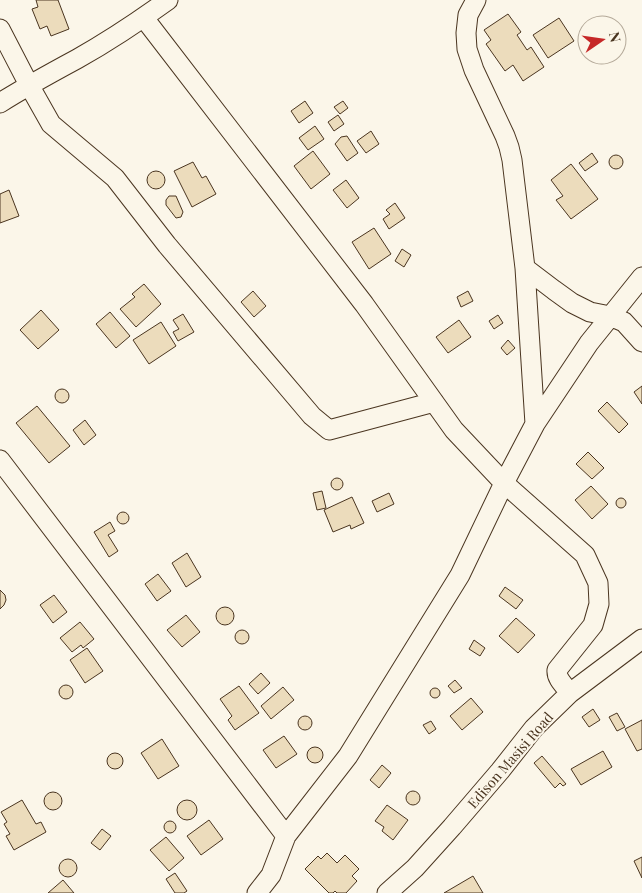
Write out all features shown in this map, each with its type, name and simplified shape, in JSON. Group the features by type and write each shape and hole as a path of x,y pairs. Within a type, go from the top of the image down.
{"street":[{"path":"0,102 78,59 144,18 168,0"},
{"path":"476,0 468,15 467,49 474,70 509,147 512,160 525,268 536,424"},
{"path":"144,18 358,296 454,430 504,483 585,555 598,583 599,604 594,625 556,670 558,678 570,693"},
{"path":"0,29 28,85 51,124 115,178 168,245 312,416 329,430 434,402"},
{"path":"525,268 572,303 590,312 610,316 624,322 642,342"},
{"path":"257,893 270,875 286,836 348,756 460,576 504,483 536,424 589,343 642,277"},
{"path":"0,460 286,836"},
{"name":"Edison Masisi Road","path":"388,893 446,834 534,728 570,693 642,639"}],"building":[{"path":"36,0 58,0 69,29 51,36 47,26 40,29 32,9 38,7"},
{"path":"508,14 521,32 517,35 527,50 531,47 544,67 523,81 513,65 505,71 486,44 491,40 484,30"},
{"path":"559,18 574,41 548,58 533,35"},
{"path":"305,101 313,113 299,123 291,111"},
{"path":"343,101 348,108 340,114 334,107"},
{"path":"338,115 344,124 334,131 328,122"},
{"path":"315,126 324,139 308,150 299,138"},
{"path":"371,131 379,144 366,153 357,141"},
{"path":"347,136 358,153 347,161 335,144 341,137"},
{"path":"313,151 330,174 311,189 294,166"},
{"path":"592,153 598,162 585,171 579,163"},
{"path":"613,155 619,155 623,162 619,169 613,169 609,165 609,159"},
{"path":"193,162 202,178 206,176 216,194 192,207 174,171"},
{"path":"571,164 598,199 571,219 556,200 563,196 551,180"},
{"path":"152,171 160,171 165,176 163,187 152,189 147,184 147,176"},
{"path":"346,180 359,198 347,208 333,190"},
{"path":"9,190 19,216 0,223 0,194"},
{"path":"169,196 176,196 183,212 181,217 176,218 166,205 166,200"},
{"path":"395,203 405,218 389,229 383,219 390,214 386,210"},
{"path":"374,228 391,254 369,269 352,242"},
{"path":"402,249 411,255 404,267 395,261"},
{"path":"144,284 161,304 136,327 120,309 135,297 132,294"},
{"path":"253,291 266,306 254,317 241,302"},
{"path":"468,291 473,301 461,307 457,297"},
{"path":"41,310 59,330 38,349 20,330"},
{"path":"110,312 130,336 116,348 96,324"},
{"path":"183,314 194,332 178,341 173,332 179,329 173,320"},
{"path":"498,315 503,323 494,329 489,321"},
{"path":"459,320 471,337 448,353 436,337"},
{"path":"161,322 176,346 149,364 133,340"},
{"path":"508,340 515,348 507,355 501,348"},
{"path":"642,386 642,404 634,392"},
{"path":"62,389 67,391 69,396 67,401 62,403 57,401 55,396 57,391"},
{"path":"607,402 628,424 619,433 598,411"},
{"path":"37,406 70,446 49,463 16,423"},
{"path":"85,420 96,435 84,445 73,430"},
{"path":"588,452 604,468 592,479 576,464"},
{"path":"335,478 339,478 343,484 339,490 335,490 331,486 331,482"},
{"path":"591,486 608,504 592,519 575,500"},
{"path":"322,491 326,508 317,510 313,493"},
{"path":"389,493 394,504 377,512 372,501"},
{"path":"352,497 364,523 351,529 350,525 333,532 324,510"},
{"path":"619,498 623,498 626,503 625,507 619,508 616,505 616,501"},
{"path":"121,512 125,512 129,518 125,524 121,524 117,520 117,516"},
{"path":"110,522 115,531 108,535 118,551 109,557 94,532"},
{"path":"187,553 201,577 186,587 172,563"},
{"path":"158,574 171,591 157,601 145,584"},
{"path":"505,587 523,600 516,609 499,596"},
{"path":"0,590 5,595 6,600 0,609"},
{"path":"54,595 67,612 53,623 40,605"},
{"path":"225,607 231,610 234,616 231,622 225,625 219,622 216,616 219,610"},
{"path":"186,615 200,632 182,647 167,630"},
{"path":"516,618 535,635 518,653 499,636"},
{"path":"80,622 94,639 83,648 81,645 72,652 60,638"},
{"path":"242,630 247,632 249,637 247,642 242,644 237,642 235,637 237,632"},
{"path":"474,640 485,648 480,656 469,649"},
{"path":"87,648 103,671 85,683 70,660"},
{"path":"261,673 270,683 258,694 249,684"},
{"path":"455,680 462,688 454,693 448,686"},
{"path":"66,685 71,687 73,692 71,697 66,699 61,697 59,692 61,687"},
{"path":"239,686 259,713 235,730 228,720 232,716 220,699"},
{"path":"283,687 294,700 271,719 261,706"},
{"path":"435,688 440,693 435,698 430,693"},
{"path":"471,698 483,712 462,730 450,716"},
{"path":"593,709 600,720 589,727 582,717"},
{"path":"617,713 625,727 617,731 609,717"},
{"path":"305,716 310,718 312,723 310,728 305,730 300,728 298,723 300,718"},
{"path":"642,720 642,749 637,751 625,729"},
{"path":"431,721 436,729 429,734 423,725"},
{"path":"284,736 297,754 276,768 263,750"},
{"path":"162,739 179,766 158,779 141,753"},
{"path":"315,747 321,749 323,755 321,761 315,763 309,761 307,755 309,749"},
{"path":"603,751 612,767 581,785 571,769"},
{"path":"115,753 121,755 123,761 121,767 115,769 109,767 107,761 109,755"},
{"path":"542,756 566,784 563,786 560,783 555,788 534,763"},
{"path":"382,765 391,773 379,788 370,780"},
{"path":"410,791 416,791 420,798 416,805 410,805 406,801 406,795"},
{"path":"53,792 59,795 62,801 59,807 53,810 47,807 44,801 47,795"},
{"path":"22,800 36,824 41,822 46,832 14,850 6,836 10,834 4,824 7,822 1,812"},
{"path":"187,800 194,803 197,810 194,817 187,820 180,817 177,810 180,803"},
{"path":"387,805 408,820 393,840 382,831 384,827 375,821"},
{"path":"209,820 223,839 201,855 187,836"},
{"path":"170,821 176,827 170,833 164,827"},
{"path":"102,829 111,836 100,850 91,843"},
{"path":"166,837 184,858 169,871 150,850"},
{"path":"327,853 337,863 345,855 359,869 352,876 357,881 346,893 337,893 335,891 329,893 305,869 318,856 321,859"},
{"path":"642,857 642,878 634,861"},
{"path":"68,859 74,862 77,868 74,874 68,877 62,874 59,868 62,862"},
{"path":"175,873 187,891 184,893 175,893 166,879"},
{"path":"473,876 483,893 444,893"},
{"path":"63,880 74,893 48,893"}]}
